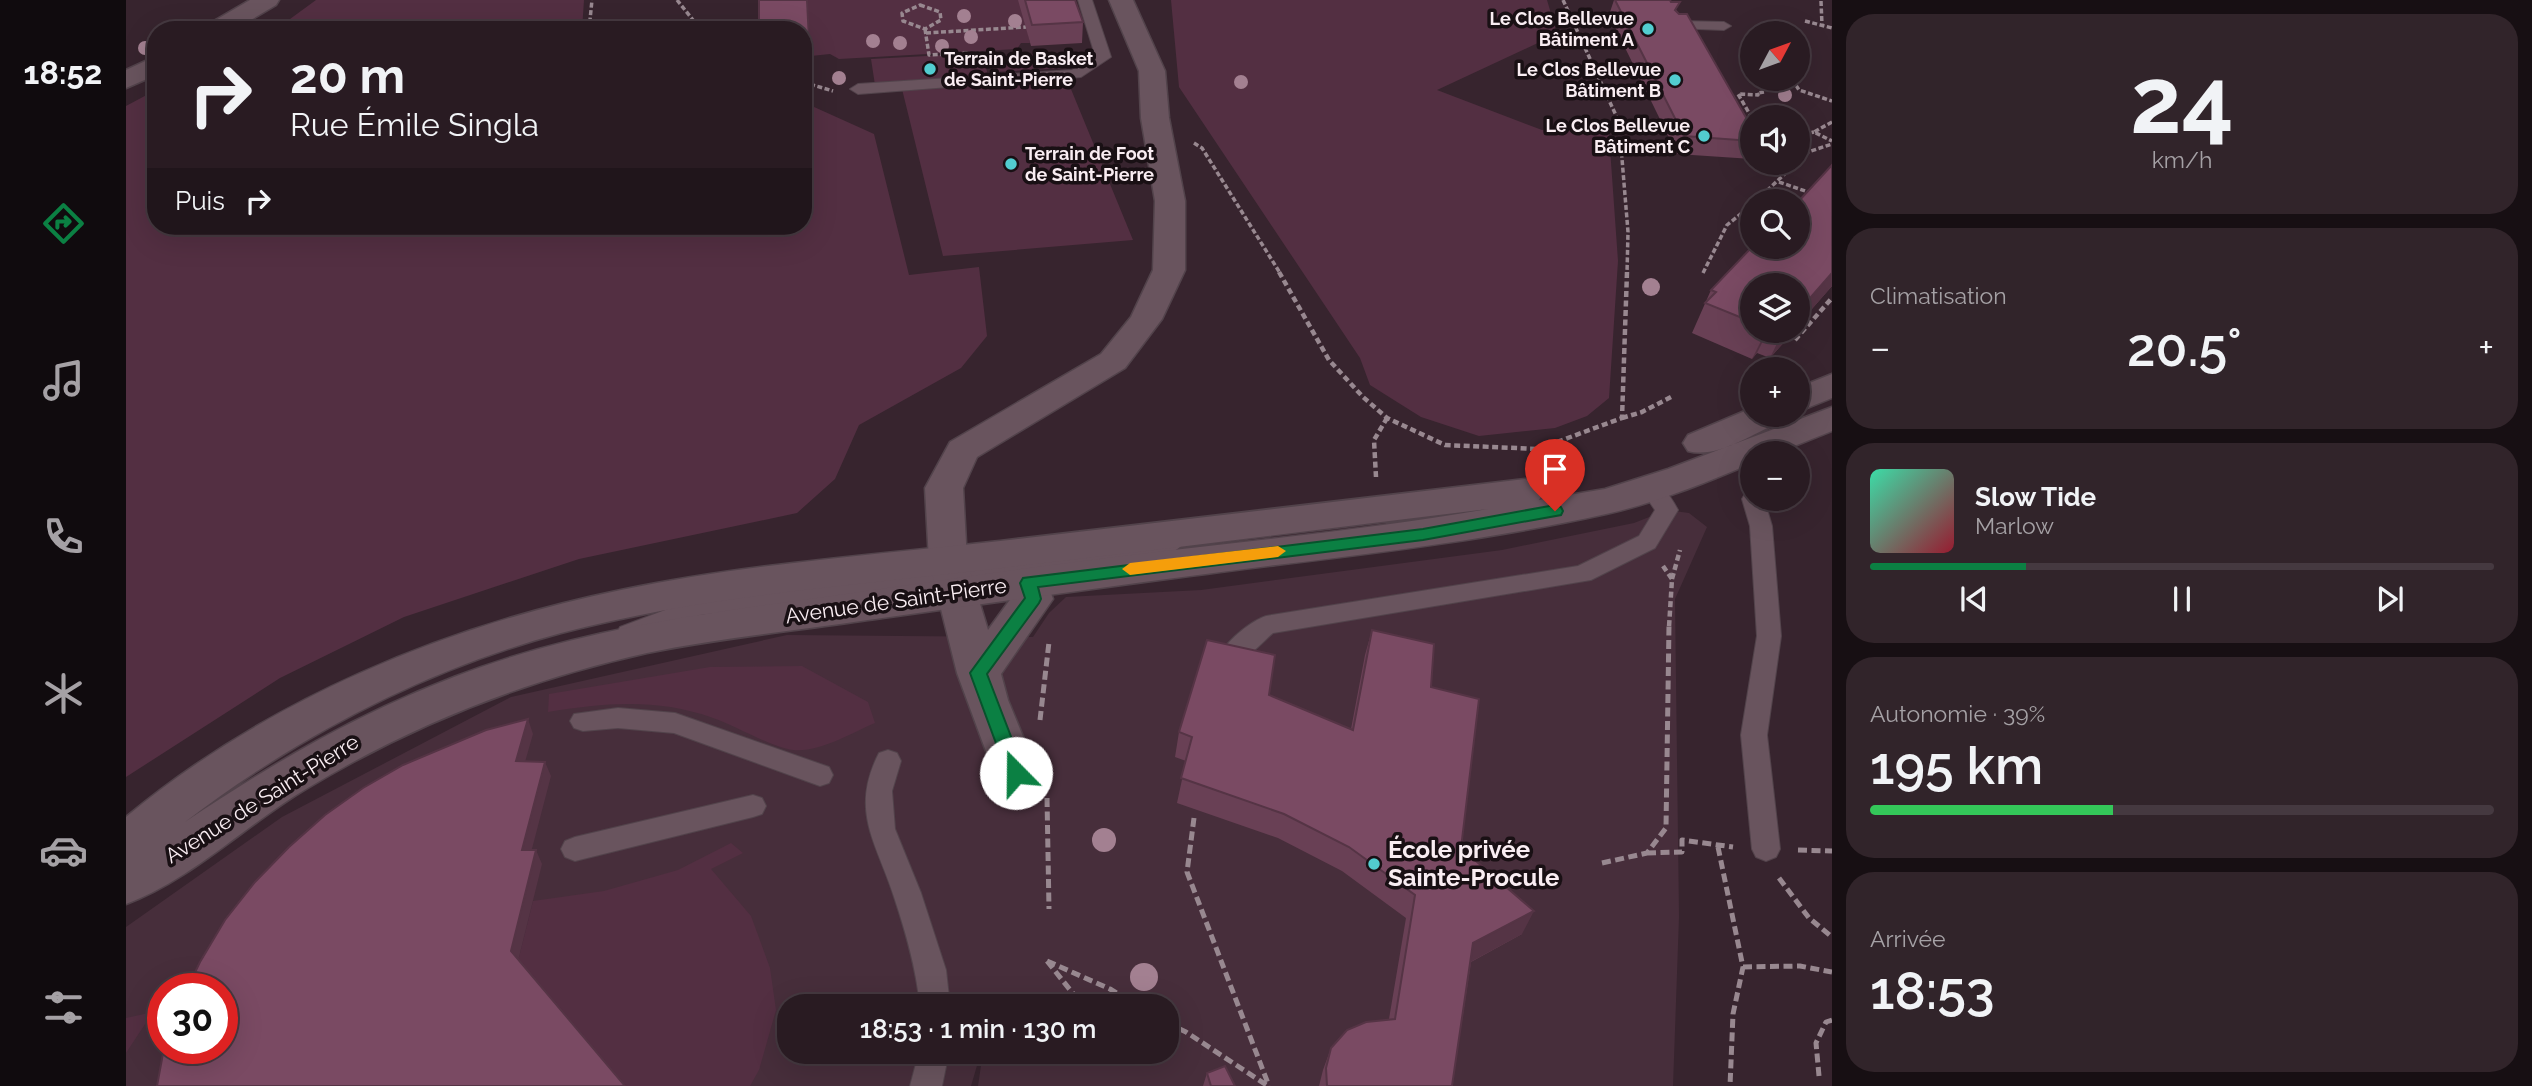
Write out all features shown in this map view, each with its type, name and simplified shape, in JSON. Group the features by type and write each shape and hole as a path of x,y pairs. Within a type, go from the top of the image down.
{"street":[{"path":"231,21 267,0"},
{"path":"1016,773 978,673 952,576 944,488 963,450 1113,360 1146,319 1169,270 1170,201 1155,118 1152,71 1121,0"},
{"path":"126,80 147,69"},
{"path":"1810,395 1832,385"},
{"name":"Avenue de Saint-Pierre","path":"126,845 155,818 246,754 342,699 430,661 505,634 583,614 718,588 952,576 1024,567 1423,534 1608,501 1651,488 1832,418"},
{"name":"Avenue de Saint-Pierre","path":"1024,567 1182,533 1545,489 1598,478 1667,456 1740,426"},
{"path":"978,673 1033,599 1024,567"},
{"name":"Avenue de Saint-Pierre","path":"126,883 185,847 288,777 388,722 472,687 571,656 651,637 952,576"}],"lane":[{"path":"858,89 1076,74 1103,57 1085,0"},
{"path":"1678,25 1724,26"},
{"path":"1233,653 1266,625 1583,574 1647,542 1667,510 1651,488"},
{"path":"1757,511 1761,526 1769,636 1754,735 1766,849"},
{"path":"583,721 618,718 675,723 820,775"},
{"path":"888,761 879,791 881,830 907,893 927,957 933,994"},
{"path":"575,849 753,806"},
{"path":"926,1086 931,1064"}],"path":[{"path":"590,21 592,0"},
{"path":"677,0 694,21"},
{"path":"1563,0 1619,122 1628,232 1622,418"},
{"path":"1821,1 1822,25"},
{"path":"925,31 937,24 943,16 919,2 901,17 925,31 1026,27"},
{"path":"1810,22 1832,28"},
{"path":"925,31 929,54"},
{"path":"1802,91 1832,101"},
{"path":"1744,105 1738,94 1758,95 1757,93 1764,92"},
{"path":"1155,118 1175,128 1202,149 1267,251 1329,360 1363,397 1387,418 1445,445 1538,449 1642,412 1671,397"},
{"path":"1810,133 1832,122"},
{"path":"1814,132 1832,142"},
{"path":"1771,189 1808,152 1832,142"},
{"path":"1779,182 1811,194"},
{"path":"1703,273 1727,225 1740,215"},
{"path":"1810,323 1832,298"},
{"path":"1387,418 1374,440 1376,483 1389,508"},
{"path":"1647,542 1672,579 1667,658 1666,828 1647,853"},
{"path":"1194,818 1187,872 1268,1086"},
{"path":"1602,863 1647,853 1682,852 1682,840 1718,847 1744,967 1733,1014 1730,1086"},
{"path":"1766,849 1781,883 1809,918 1832,937"},
{"path":"1073,994 1046,961 1119,994"},
{"path":"1744,967 1800,966 1832,972"},
{"path":"1819,1076 1816,1043 1826,1022 1832,1020"},
{"path":"1179,1029 1268,1086"}],"shaded area":[{"path":"316,0 584,0 583,21 287,21"},
{"path":"807,0 1021,0 1030,43 1021,43 1017,49 839,59 830,54 812,56 812,21 808,21"},
{"path":"1171,0 1547,0 1557,34 1437,90 1542,130 1608,120 1618,261 1609,398 1587,416 1555,428 1479,436 1421,417 1370,385 1360,358 1179,87"},
{"name":"Terrain de Basket de Saint-Pierre","path":"982,53 989,79 875,85 871,59"},
{"path":"1061,53 1066,68 994,72 990,56"},
{"name":"Terrain de Foot de Saint-Pierre","path":"1066,77 1133,240 943,256 902,89"},
{"path":"147,95 147,235 812,235 812,106 874,134 909,275 979,267 987,336 961,368 859,425 835,479 797,513 579,559 404,617 280,678 126,777 126,106"},
{"path":"1667,510 1689,513 1707,527 1675,599 1679,917 1673,1086 978,1086 981,1064 1179,1064 1179,994 777,994 777,1064 977,1064 971,1086 126,1086 126,927 282,817 511,697 787,635 1033,637 1049,613 1066,597 1201,590 1502,550 1634,523"},
{"path":"802,666 868,702 875,723 824,745 793,750 774,745 713,718 671,707 631,704 548,712 549,694 710,667"},
{"path":"731,843 743,853 711,869 751,916 770,968 776,1010 759,1070 750,1086 619,1086 517,965 533,901 604,891 678,870"},
{"path":"147,1013 147,1021 126,1053 126,1018"}],"building":[{"path":"759,0 807,0 808,21 759,21"},
{"path":"1025,0 1075,0 1083,22 1032,25"},
{"path":"1615,0 1680,2 1675,10 1679,14 1687,14 1740,107 1740,140 1684,136"},
{"path":"1832,165 1832,273 1810,298 1810,273 1740,273 1740,317 1705,303 1716,292 1711,290 1741,259 1810,259 1810,189"},
{"path":"1372,630 1434,644 1431,687 1479,699 1461,848 1534,911 1473,943 1452,1086 1327,1086 1326,1068 1331,1048 1347,1030 1366,1022 1395,1019 1415,895 1349,847 1284,814 1181,778 1192,737 1179,732 1207,640 1275,655 1269,695 1353,730"},
{"path":"528,719 516,761 545,762 522,850 536,850 511,951 625,1086 157,1086 161,1064 238,1064 238,973 195,973 225,920 255,882 325,815 363,788 403,765 486,730"},
{"path":"1225,1066 1235,1086 1211,1086 1207,1073"}],"slow traffic":[{"path":"1130,569 1278,551"}],"place":[{"name":"Le Clos Bellevue Bâtiment A","path":"1648,29"},
{"name":"Terrain de Basket de Saint-Pierre","path":"930,69"},
{"name":"Le Clos Bellevue Bâtiment B","path":"1675,80"},
{"name":"Le Clos Bellevue Bâtiment C","path":"1704,136"},
{"name":"Terrain de Foot de Saint-Pierre","path":"1011,164"},
{"name":"École privée Sainte-Procule","path":"1374,864"}],"route":[{"path":"1016,773 978,673 1033,599 1028,583 1423,534 1555,511"}]}
